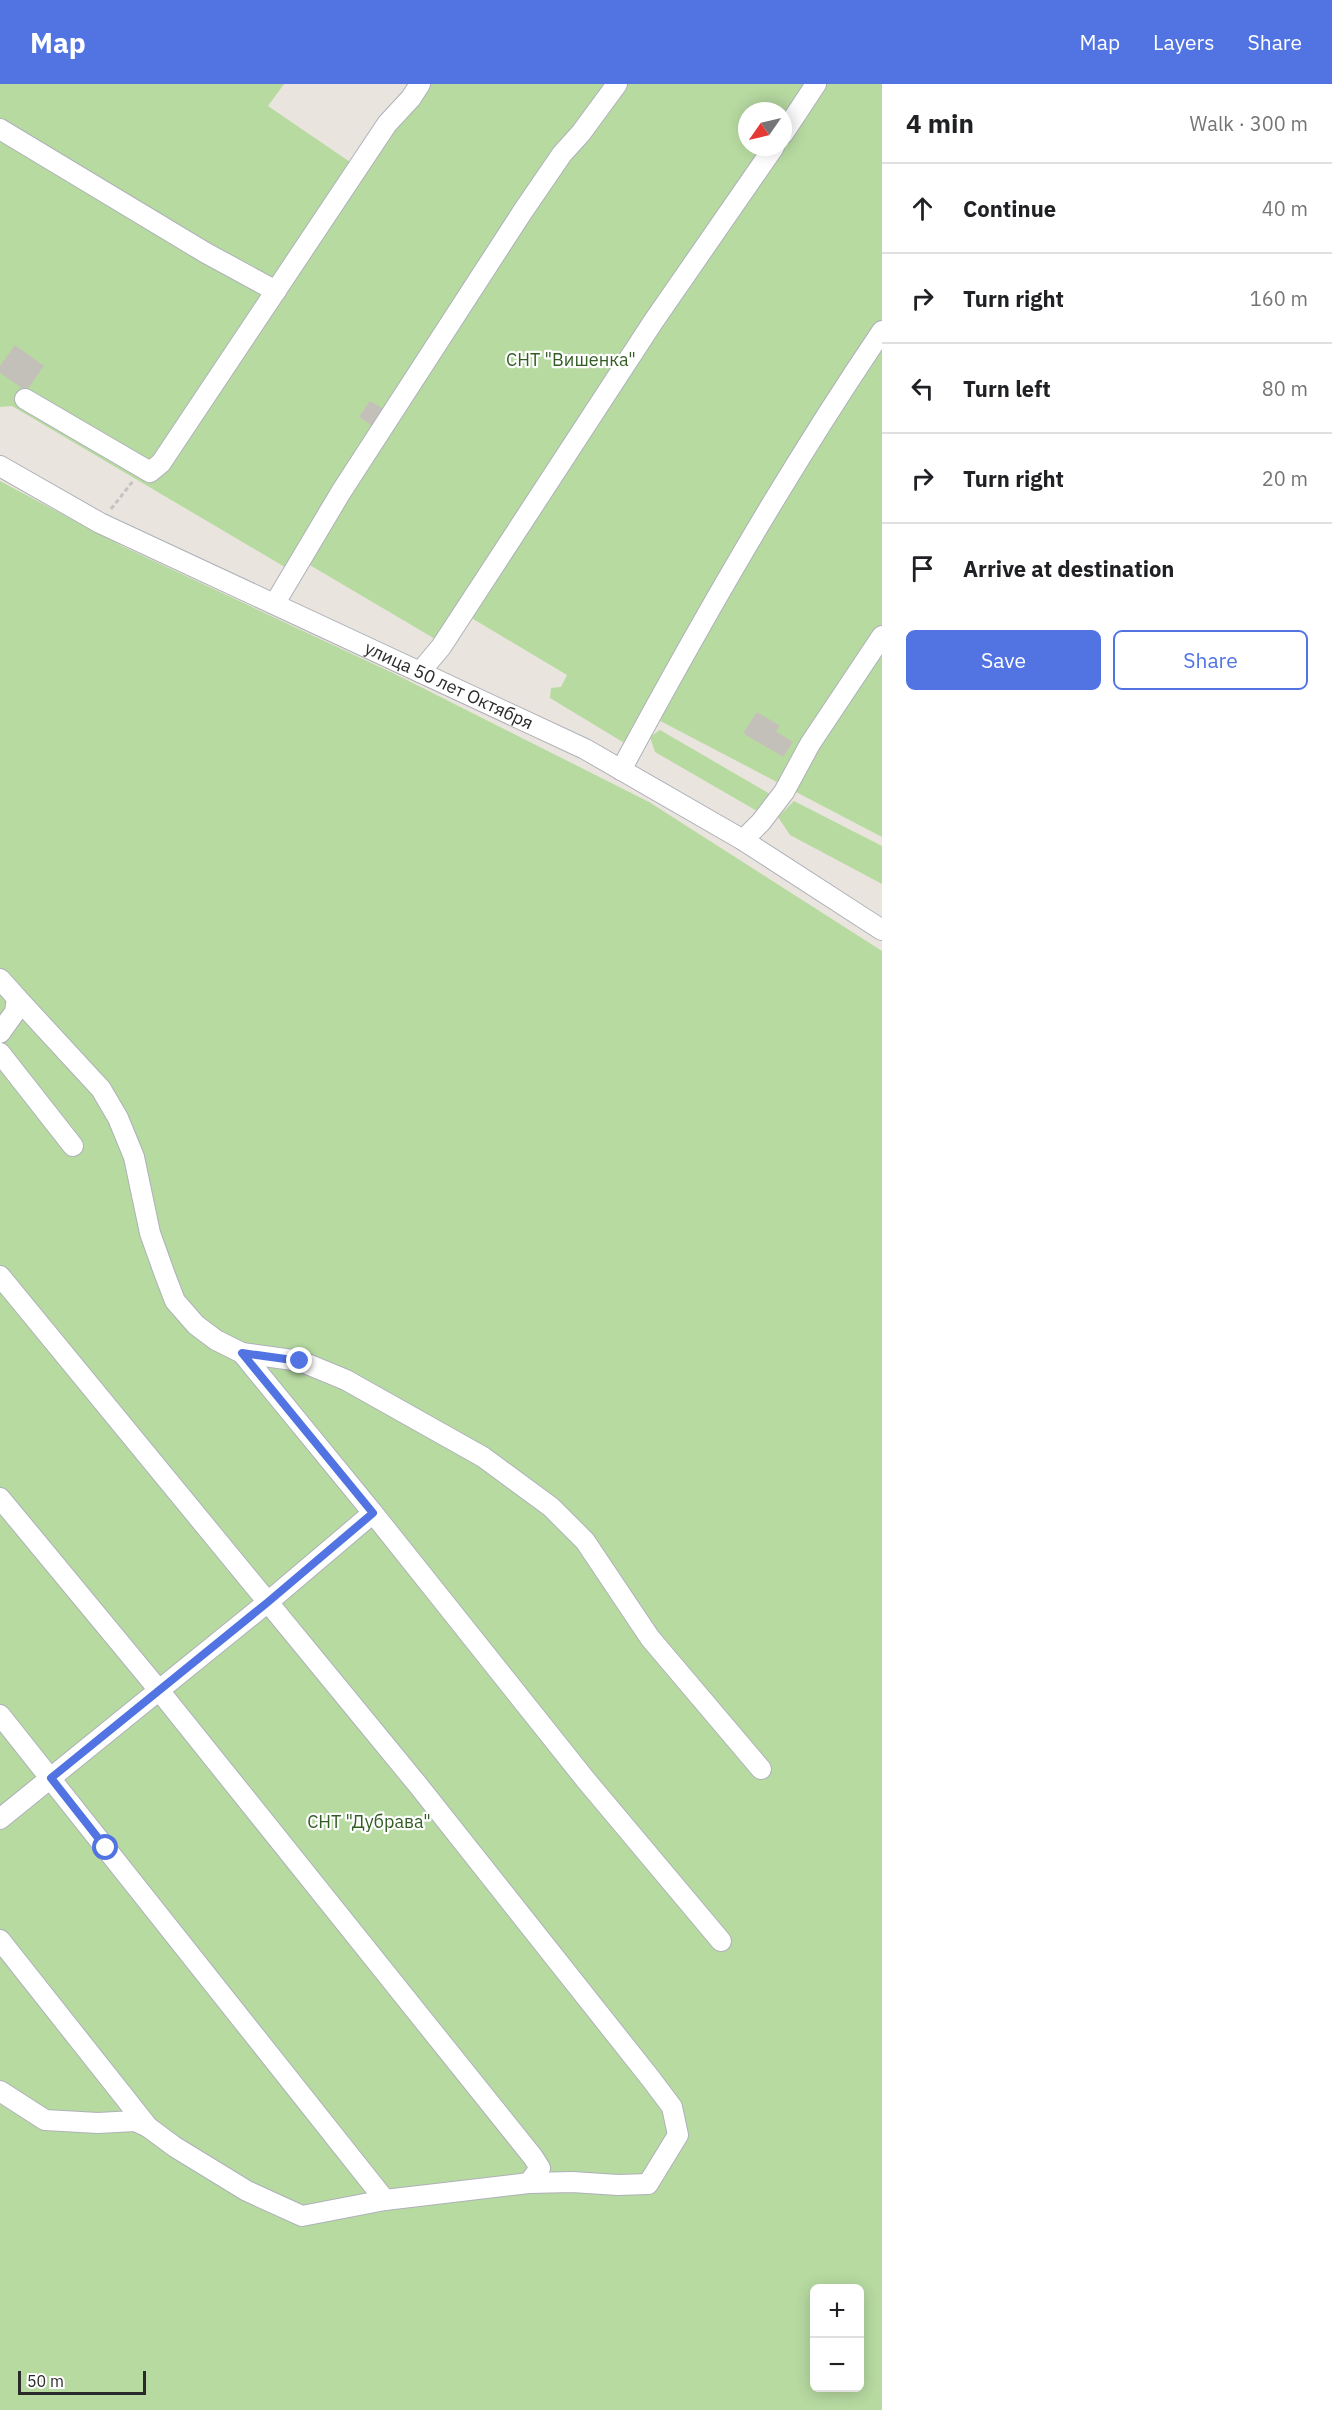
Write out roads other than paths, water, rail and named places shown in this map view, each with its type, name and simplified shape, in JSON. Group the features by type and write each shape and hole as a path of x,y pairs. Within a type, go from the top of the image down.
{"street":[{"path":"25,399 150,472 161,463 387,124 411,98 420,84"},
{"path":"275,603 341,492 523,211 562,154 581,134 617,84"},
{"path":"792,120 816,84"},
{"path":"0,129 170,232 276,291"},
{"path":"420,672 441,647 652,322 768,156"},
{"path":"621,770 739,556 822,419 882,331"},
{"name":"улица 50 лет Октября","path":"0,466 100,523 585,749 743,840 882,930"},
{"path":"743,840 761,822 784,792 810,744 882,636"},
{"path":"0,979 100,1089 118,1118 134,1157 150,1233 175,1300 196,1325 216,1340 242,1353 300,1361 346,1380 483,1456 552,1507 585,1541 650,1638 761,1769"},
{"path":"0,1033 15,1012 17,998"},
{"path":"0,1053 73,1146"},
{"path":"0,1276 418,1785 672,2107 678,2135 648,2184 530,2183 385,2200 302,2216 247,2191 175,2147 148,2127 135,2121 45,2120 0,2091"},
{"path":"242,1353 585,1779 721,1941"},
{"path":"0,1498 158,1689 533,2157 540,2168 530,2183"},
{"path":"0,1819 268,1602 373,1513"},
{"path":"0,1715 385,2200"},
{"path":"0,1940 148,2127"}],"park label":[{"name":"СНТ \"Вишенка\"","path":"571,360"},
{"name":"СНТ \"Дубрава\"","path":"369,1822"}]}
